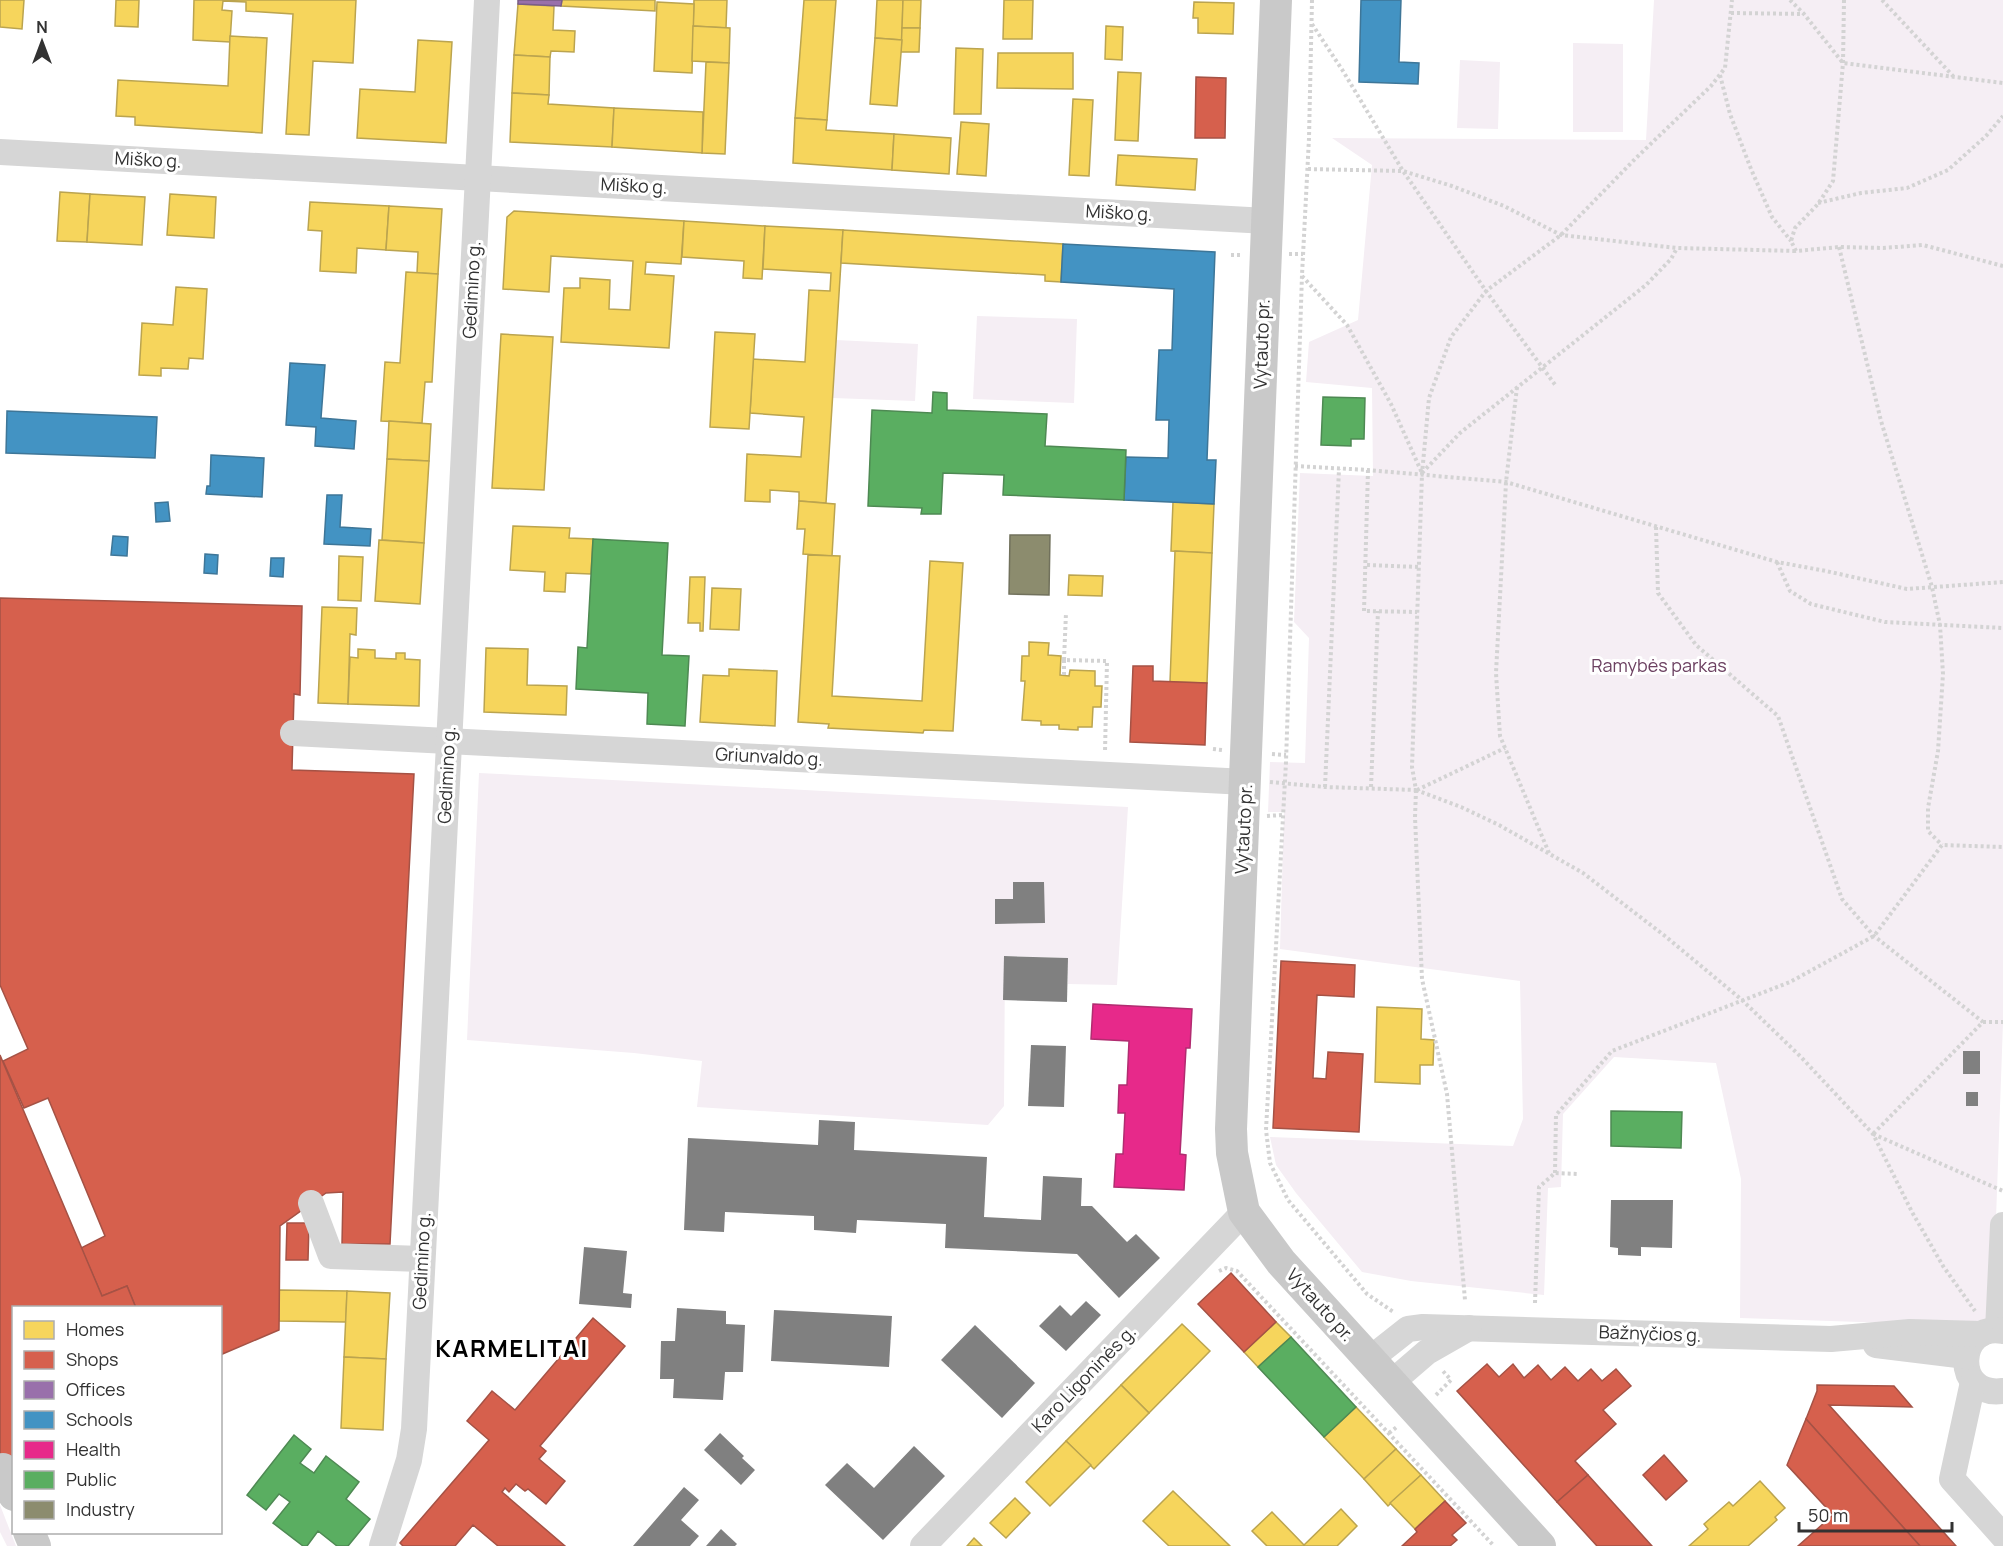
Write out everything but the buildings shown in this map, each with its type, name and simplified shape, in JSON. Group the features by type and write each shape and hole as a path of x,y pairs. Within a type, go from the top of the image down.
{"main road":[{"name":"Vytauto pr.","path":"1276,0 1231,1129 1232,1153 1245,1212 1281,1262 1540,1546"}],"street":[{"name":"Gedimino g.","path":"382,1546 409,1460 414,1429 487,0"},
{"name":"Miško g.","path":"0,152 1267,221"},
{"name":"Griunvaldo g.","path":"293,733 1246,782"},
{"path":"311,1203 331,1256 422,1259"},
{"name":"Karo Ligoninės g.","path":"923,1546 1245,1212"},
{"path":"2003,1225 1991,1328 1968,1348 1965,1365 1973,1382 1987,1391 2003,1391"},
{"name":"Bažnyčios g.","path":"1370,1359 1408,1329 1423,1327 1831,1339 1966,1356"},
{"path":"1391,1383 1427,1352 1469,1328"},
{"name":"Bažnyčios g.","path":"1831,1339 1991,1328"},
{"path":"1973,1382 1952,1479 2003,1536"}],"path":[{"path":"1312,0 1308,169 1302,275 1284,783 1266,1130 1270,1163 1288,1200 1367,1294 1395,1313"},
{"path":"1465,1300 1447,1094 1422,979 1415,817 1416,790 1412,767 1422,474 1429,398 1451,337 1486,291 1561,235 1720,75 1725,68 1732,0"},
{"path":"1790,0 1843,63 2003,83"},
{"path":"1791,241 1795,228 1818,204 1833,182 1843,63 1844,0"},
{"path":"1882,0 1953,76"},
{"path":"1731,12 1804,14"},
{"path":"1312,23 1403,171 1486,291 1556,386"},
{"path":"1720,75 1730,114 1750,169 1772,217 1796,251"},
{"path":"1818,204 1861,193 1907,188 1948,170 1986,136 2003,116"},
{"path":"1308,169 1403,171 1452,186 1504,206 1561,235 1677,248 1796,251 1839,247 1883,248 1923,245 2003,266"},
{"path":"1839,247 1881,422 1932,587 1940,625 1943,674 1938,751 1928,808 1928,831 1942,845 2003,847"},
{"path":"1422,474 1460,433 1646,285 1671,259 1677,248"},
{"path":"1302,275 1347,325 1391,404 1422,474"},
{"path":"1517,387 1506,482 1496,673 1500,736 1549,854"},
{"path":"1295,466 1506,482 1777,562 1907,589 2003,582"},
{"path":"1324,787 1339,469"},
{"path":"1368,470 1364,610 1417,612"},
{"path":"1656,527 1658,594 1696,645 1778,716 1842,899 1874,936 1983,1022 2003,1022"},
{"path":"1777,562 1790,591 1811,604 1885,622 2003,628"},
{"path":"1367,565 1419,567"},
{"path":"1371,787 1378,610"},
{"path":"1064,675 1066,613"},
{"path":"1064,660 1107,662 1105,775"},
{"path":"1416,790 1505,748"},
{"path":"1246,782 1416,790 1461,807 1498,825 1583,873 1665,936 1742,1000 1801,1057 1873,1134 1912,1212 1943,1266 1991,1328"},
{"path":"1555,1173 1556,1115 1612,1051 1790,982 1874,936 1942,845"},
{"path":"1873,1134 1983,1022"},
{"path":"1873,1134 2003,1191"},
{"path":"1536,1303 1539,1187 1555,1173 1578,1174"},
{"path":"1202,1256 1215,1273 1226,1268 1237,1271 1494,1546"}],"green space":[{"name":"Ramybės parkas","path":"1654,0 2003,0 2003,1023 1993,1303 1988,1319 1980,1326 1740,1318 1741,1179 1716,1063 1614,1057 1563,1114 1561,1187 1548,1188 1544,1295 1411,1281 1362,1272 1296,1193 1276,1165 1270,1137 1513,1146 1523,1119 1520,981 1280,949 1284,812 1268,812 1270,762 1305,763 1309,638 1294,622 1300,473 1373,476 1372,388 1306,382 1309,342 1358,320 1372,165 1332,138 1646,140"},
{"path":"1573,43 1623,44 1623,132 1573,132"},
{"path":"1460,60 1500,62 1498,129 1457,128"},
{"path":"977,316 1077,319 1074,403 973,399"},
{"path":"836,340 918,344 915,401 833,398"},
{"path":"479,773 1128,807 1117,985 1068,984 1068,958 1005,956 1004,1106 988,1125 697,1107 702,1061 634,1053 467,1040"},
{"path":"0,1505 16,1546 7,1546 0,1532"}],"district":[{"name":"KARMELITAI","path":"512,1349"}]}
